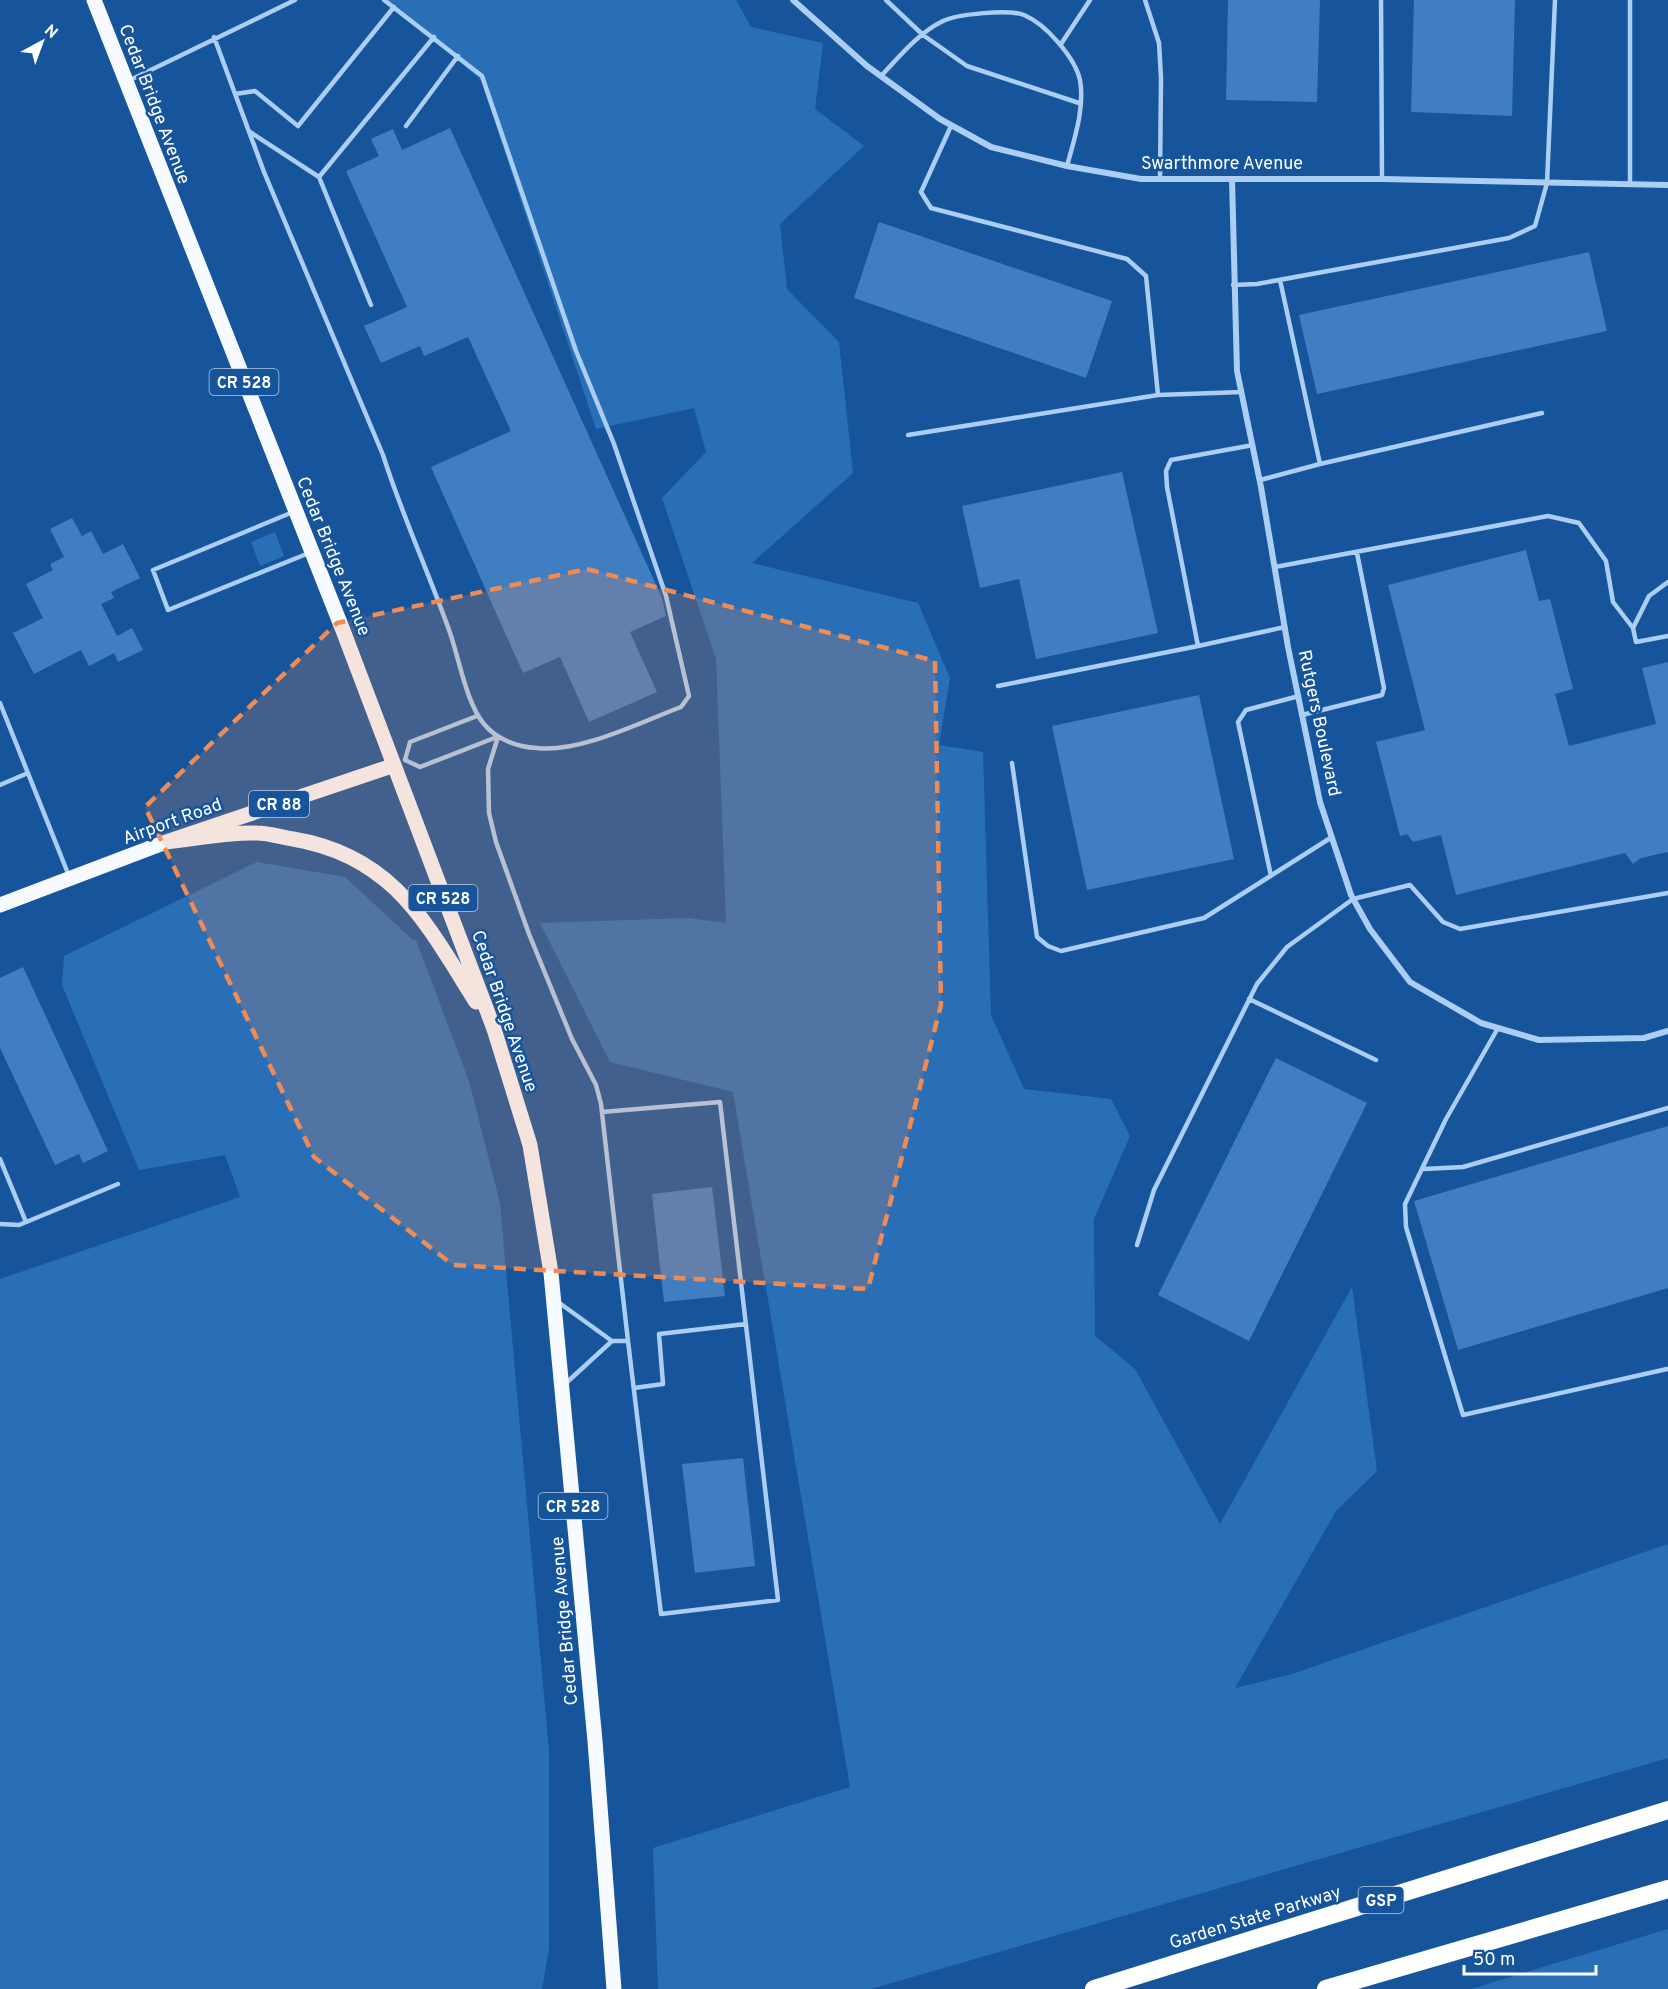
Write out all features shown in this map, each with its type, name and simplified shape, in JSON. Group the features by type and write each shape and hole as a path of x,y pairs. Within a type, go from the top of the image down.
{"highway":[{"name":"Garden State Parkway","path":"1094,1989 1668,1810"},
{"path":"1326,1989 1668,1889"}],"main road":[{"name":"Cedar Bridge Avenue","path":"93,0 312,552 399,763 494,1029 530,1145 553,1298 562,1386 595,1741 614,1989"},
{"name":"Airport Road","path":"0,905 166,842 399,763"},
{"path":"166,842 257,833 316,843 353,857 375,870 408,900 494,1029"}],"street":[{"name":"Swarthmore Avenue","path":"794,0 881,76 951,126 991,147 1067,166 1141,179 1382,179 1668,185"},
{"name":"Rutgers Boulevard","path":"1232,179 1233,285 1238,371 1320,802 1353,899 1370,929 1410,981 1481,1023 1539,1041 1644,1038 1668,1030"}],"lane":[{"path":"125,82 214,37 295,0"},
{"path":"214,37 249,132 383,455 395,495 448,629 477,716 498,737 537,748 560,748 681,707 689,696 666,596 614,444 576,351 482,76 384,0"},
{"path":"886,0 923,35 967,66 1079,103"},
{"path":"1061,44 1090,0"},
{"path":"1145,0 1159,43 1160,179"},
{"path":"1381,0 1382,179"},
{"path":"1233,285 1280,280 1509,238 1535,226 1547,183 1555,0"},
{"path":"1630,0 1630,184"},
{"path":"235,94 255,91 298,126 394,7"},
{"path":"881,76 923,35 943,21 978,12 1024,15 1061,44 1080,80 1079,124 1067,166"},
{"path":"319,177 434,38"},
{"path":"406,126 458,56"},
{"path":"951,126 921,192 931,208 1127,260 1146,276 1158,395"},
{"path":"249,132 319,177 371,304"},
{"path":"1280,280 1320,464"},
{"path":"908,435 1158,395 1242,392"},
{"path":"1260,480 1542,413"},
{"path":"1198,646 1167,487 1167,464 1177,457 1253,445"},
{"path":"296,511 153,570 168,610 312,552"},
{"path":"1275,567 1548,516 1579,523 1606,561 1613,602 1633,628 1636,642 1668,636"},
{"path":"1302,715 1382,695 1384,688 1357,553"},
{"path":"1633,628 1649,596 1668,582"},
{"path":"998,686 1285,627"},
{"path":"1271,876 1239,722 1246,710 1299,696"},
{"path":"0,703 70,880"},
{"path":"477,716 410,742 399,763 420,767 498,737"},
{"path":"498,737 488,769 489,813 496,842 572,1039 596,1085 602,1112 661,1614 778,1600 720,1102 602,1112"},
{"path":"1012,763 1037,937 1048,946 1061,951 1204,918 1332,837"},
{"path":"0,785 28,773"},
{"path":"1137,1245 1154,1190 1257,984 1287,947 1353,899 1402,885 1410,885 1443,922 1460,929 1668,893"},
{"path":"1249,999 1376,1060"},
{"path":"1498,1028 1446,1119 1424,1169 1405,1204 1406,1227 1463,1415 1667,1370"},
{"path":"1424,1169 1463,1167 1668,1108"},
{"path":"0,1160 26,1222"},
{"path":"0,1224 19,1225 118,1184"},
{"path":"553,1298 612,1341 628,1341"},
{"path":"634,1388 663,1384 659,1334 746,1324"},
{"path":"562,1386 612,1341"}],"highlighted area":[{"path":"587,569 935,661 941,1005 868,1289 453,1265 314,1157 145,807 337,623"}],"shaded area":[{"path":"385,0 736,0 751,27 823,43 815,109 864,146 780,224 787,289 839,342 853,473 752,563 918,603 950,678 939,745 983,752 991,1015 1024,1089 1111,1099 1130,1136 1094,1219 1095,1336 1135,1369 1220,1524 1352,1287 1377,1471 1336,1511 1235,1688 1292,1674 1668,1544 1668,1758 871,1989 658,1989 653,1848 850,1787 733,1092 610,1062 540,923 688,918 726,923 716,659 662,498 706,452 694,408 596,429 481,80"},
{"path":"275,532 284,556 260,566 251,542"},
{"path":"257,862 345,877 413,940 416,940 469,1081 500,1203 549,1751 549,1949 542,1989 0,1989 0,1279 240,1197 225,1155 139,1170 62,985 64,956"},
{"path":"1668,1929 1668,1989 1471,1989"}],"building":[{"path":"1228,0 1320,0 1317,102 1226,100"},
{"path":"1414,0 1515,0 1512,116 1411,112"},
{"path":"450,128 662,598 666,616 630,632 657,692 589,722 560,657 523,673 431,467 511,431 468,337 424,356 420,346 381,363 364,326 407,307 346,171 379,156 371,139 393,129 402,150"},
{"path":"879,222 1112,301 1086,378 854,298"},
{"path":"1589,252 1607,331 1317,394 1299,315"},
{"path":"1122,472 1158,633 1036,659 1019,579 980,588 962,506"},
{"path":"72,518 82,536 91,531 103,554 123,544 140,578 111,592 114,598 101,604 117,636 132,628 143,650 118,662 114,653 89,666 81,650 34,674 13,633 43,618 26,584 53,570 50,564 64,557 50,529"},
{"path":"1526,550 1539,601 1550,599 1573,689 1555,694 1569,746 1656,724 1642,668 1668,662 1668,852 1641,858 1633,864 1625,853 1456,895 1441,835 1413,842 1407,834 1400,836 1376,742 1425,730 1388,585"},
{"path":"1199,695 1234,859 1087,890 1052,726"},
{"path":"23,967 108,1151 83,1163 79,1154 55,1165 0,1048 0,978"},
{"path":"1276,1058 1367,1103 1249,1341 1158,1295"},
{"path":"1668,1126 1668,1288 1458,1350 1414,1201"},
{"path":"712,1187 725,1296 664,1302 652,1194"},
{"path":"743,1458 755,1566 695,1573 682,1464"}]}
